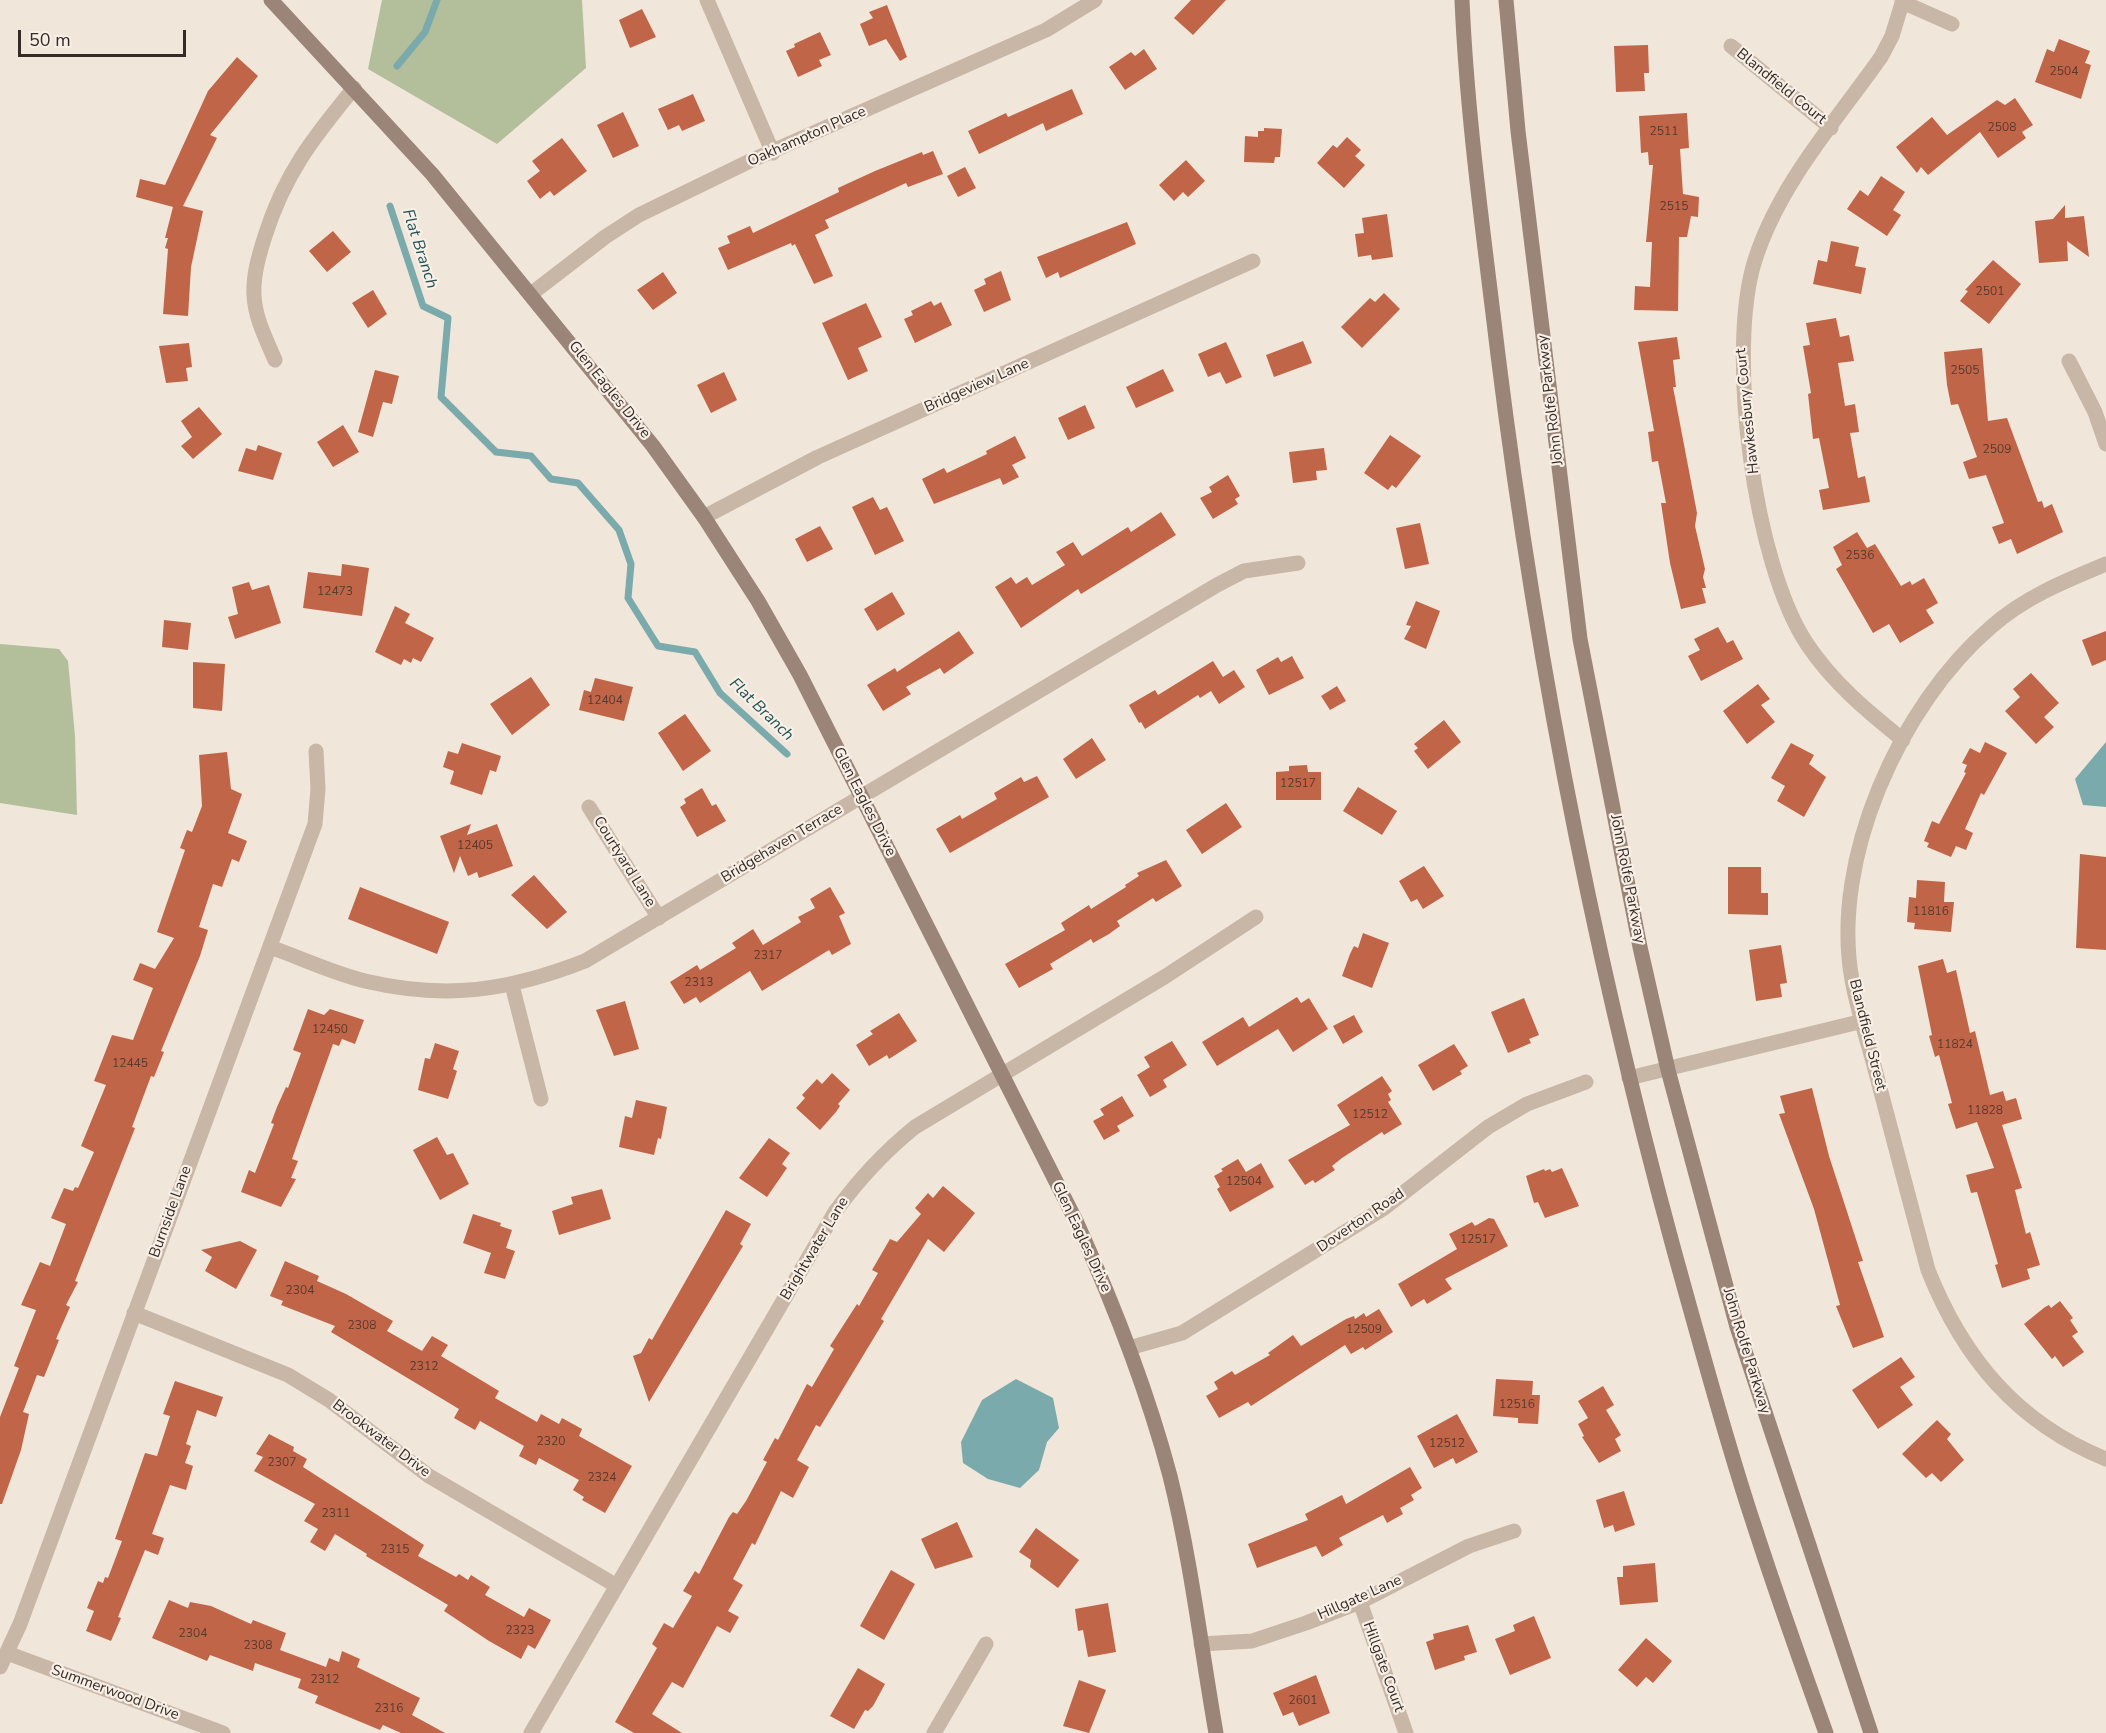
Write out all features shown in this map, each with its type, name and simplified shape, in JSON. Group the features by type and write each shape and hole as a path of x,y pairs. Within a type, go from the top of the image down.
{"main road":[{"name":"Glen Eagles Drive","path":"271,0 432,174 654,446 704,517 758,601 800,675 1077,1223 1105,1284 1150,1404 1170,1479 1216,1733"},
{"path":"1462,0 1482,224 1515,492 1533,610 1586,883 1629,1078 1720,1416 1755,1529 1826,1733"},
{"name":"John Rolfe Parkway","path":"1506,0 1519,143 1580,639 1640,947 1668,1070 1737,1327 1870,1733"}],"street":[{"path":"707,0 773,153"},
{"name":"Oakhampton Place","path":"531,294 605,237 639,215 1046,30 1095,0"},
{"name":"Hawkesbury Court","path":"1903,740 1840,688 1807,645 1789,614 1776,581 1767,545 1742,381 1742,330 1755,260 1788,187 1881,57 1892,36 1903,1 1952,24"},
{"name":"Blandfield Court","path":"1731,46 1831,128"},
{"path":"275,360 256,316 254,294 261,247 275,204 292,171 308,144 354,88"},
{"name":"Bridgeview Lane","path":"704,517 818,458 1253,261"},
{"path":"2069,361 2095,412 2106,444"},
{"name":"Bridgehaven Terrace","path":"270,947 363,980 421,992 481,991 539,979 585,961 659,918 1217,585 1244,571 1298,563"},
{"name":"Blandfield Street","path":"2106,564 2037,594 1993,625 1944,677 1903,740 1866,822 1853,870 1848,916 1852,980 1928,1270 1957,1333 1999,1387 2026,1413 2061,1437 2106,1459"},
{"name":"Burnside Lane","path":"0,1667 315,824 318,789 316,751"},
{"name":"Courtyard Lane","path":"589,807 659,918"},
{"name":"Brightwater Lane","path":"531,1733 835,1212 862,1176 887,1150 915,1127 1166,976 1256,917"},
{"path":"513,986 541,1099"},
{"path":"1629,1078 1863,1021"},
{"name":"Doverton Road","path":"1129,1348 1182,1333 1384,1208 1488,1127 1527,1104 1586,1082"},
{"name":"Brookwater Drive","path":"134,1313 288,1375 329,1400 429,1476 617,1586"},
{"name":"Hillgate Lane","path":"1201,1644 1252,1641 1360,1602 1469,1546 1514,1531"},
{"name":"Hillgate Court","path":"1360,1602 1406,1733"},
{"path":"934,1733 986,1644"},
{"name":"Summerwood Drive","path":"7,1653 223,1733"}],"green space":[{"path":"382,0 582,0 586,68 497,144 368,69"},
{"path":"0,644 59,649 68,661 75,736 77,815 0,803"}],"water":[{"path":"2106,742 2106,807 2083,805 2075,779"},
{"path":"1016,1379 1053,1398 1059,1428 1047,1442 1039,1470 1020,1488 988,1479 963,1463 961,1442 982,1400"}],"building":[{"path":"1191,0 1226,0 1193,35 1174,18"},
{"path":"887,5 907,57 900,61 886,39 869,46 860,24 873,18 869,12"},
{"path":"642,9 656,37 630,48 619,20"},
{"path":"820,32 831,55 819,60 822,66 798,77 786,51 795,47 794,44"},
{"path":"2059,39 2090,51 2085,63 2091,65 2081,99 2035,82 2047,49 2054,52"},
{"path":"1648,45 1649,73 1644,73 1645,91 1616,92 1614,46"},
{"path":"1144,49 1157,69 1125,90 1109,67 1131,52 1135,56"},
{"path":"237,57 258,76 210,135 217,138 183,206 203,211 191,267 188,316 163,314 168,249 165,248 168,238 165,238 173,207 136,197 140,179 165,185 208,91"},
{"path":"1072,89 1083,114 1046,131 1043,123 979,154 968,131 1006,113 1008,117"},
{"path":"693,94 705,121 682,131 679,125 668,130 658,109"},
{"path":"2015,98 2033,125 2022,132 2026,138 1998,158 1980,132 1928,175 1921,167 1917,173 1896,147 1932,117 1947,135 1997,100 2005,105"},
{"path":"623,112 639,146 613,158 597,125"},
{"path":"1687,113 1689,148 1680,149 1683,194 1699,197 1698,217 1691,216 1687,237 1679,237 1678,311 1634,310 1635,286 1650,287 1652,242 1646,242 1653,165 1649,165 1648,152 1641,153 1639,116"},
{"path":"1264,128 1282,129 1280,157 1275,157 1274,163 1244,162 1245,136 1258,137 1258,131 1264,131"},
{"path":"1347,137 1361,150 1355,156 1365,165 1344,188 1317,163 1333,145 1337,148"},
{"path":"562,138 587,171 554,196 550,191 540,199 527,181 540,171 532,161"},
{"path":"933,151 943,174 908,187 906,183 825,220 829,228 815,235 833,276 814,284 795,244 792,246 791,243 728,270 718,248 730,243 727,236 750,226 753,233 839,192 838,188 875,171 922,152 923,155"},
{"path":"1186,160 1205,181 1188,197 1183,192 1174,201 1159,185"},
{"path":"965,167 976,188 958,197 947,176"},
{"path":"1881,176 1905,192 1893,210 1901,215 1887,236 1847,209 1860,190 1868,196"},
{"path":"2065,205 2065,218 2084,216 2089,257 2067,241 2068,261 2039,263 2035,221 2053,219"},
{"path":"1387,214 1393,257 1372,260 1371,255 1358,257 1355,234 1364,233 1362,218"},
{"path":"1127,222 1136,244 1060,278 1058,272 1046,278 1037,257"},
{"path":"333,231 351,252 327,272 309,251"},
{"path":"1831,241 1859,247 1855,266 1866,268 1861,294 1813,284 1818,260 1827,262"},
{"path":"1993,260 2021,284 1989,324 1960,301 1968,291 1965,290"},
{"path":"1001,271 1011,300 984,312 974,290 986,284 984,279"},
{"path":"663,272 677,293 653,310 637,290"},
{"path":"373,290 387,314 368,328 352,303"},
{"path":"1384,293 1400,309 1362,348 1341,327 1370,298 1375,302"},
{"path":"931,301 934,306 941,302 952,325 915,343 904,319 913,315 911,311"},
{"path":"866,303 882,337 858,348 868,371 848,380 822,323"},
{"path":"1836,318 1840,337 1849,335 1854,361 1838,363 1845,406 1855,404 1859,432 1850,433 1858,478 1865,476 1870,502 1823,510 1819,490 1829,488 1819,438 1813,439 1808,394 1811,393 1803,346 1810,345 1806,323"},
{"path":"1677,337 1680,359 1673,360 1676,387 1673,387 1697,513 1695,526 1705,569 1703,577 1706,588 1702,588 1706,603 1681,609 1670,563 1661,503 1666,503 1658,461 1652,462 1648,432 1654,431 1638,342"},
{"path":"1303,341 1312,363 1274,377 1266,355"},
{"path":"1226,342 1242,377 1226,384 1220,372 1208,377 1198,354"},
{"path":"189,343 192,367 186,368 188,381 166,383 159,346"},
{"path":"1982,348 1988,421 2007,418 2038,502 2042,501 2044,508 2052,504 2063,532 2017,554 2011,539 1999,544 1992,527 2004,523 1986,475 1969,479 1963,462 1977,457 1958,404 1951,405 1947,385 1944,352"},
{"path":"1163,369 1174,391 1136,408 1126,387"},
{"path":"375,370 399,376 392,404 383,402 373,437 358,432"},
{"path":"724,372 737,400 711,413 697,385"},
{"path":"1085,405 1095,428 1068,440 1058,418"},
{"path":"199,407 222,434 193,459 181,446 192,437 181,421"},
{"path":"343,425 359,452 333,467 317,442"},
{"path":"1390,435 1421,456 1396,488 1392,485 1388,490 1364,473"},
{"path":"1015,436 1026,458 1012,465 1019,477 1003,485 1000,478 934,504 922,479 944,468 947,473 987,454 986,451"},
{"path":"258,445 282,453 273,480 238,471 246,448 256,451"},
{"path":"1324,448 1327,470 1316,471 1317,480 1293,483 1289,452"},
{"path":"1228,475 1240,496 1235,499 1238,504 1213,519 1200,498 1212,492 1209,487"},
{"path":"873,497 880,510 887,507 904,541 875,555 852,507"},
{"path":"1161,512 1176,535 1081,594 1078,589 1021,628 995,587 1011,577 1016,584 1027,577 1032,585 1065,565 1056,552 1073,542 1082,556 1128,527 1131,532"},
{"path":"1420,523 1429,564 1405,569 1396,528"},
{"path":"820,526 833,549 807,562 795,539"},
{"path":"1857,532 1867,548 1875,544 1901,586 1910,581 1912,585 1924,578 1938,603 1926,610 1934,623 1900,643 1889,624 1873,633 1836,569 1842,565 1833,547"},
{"path":"342,564 369,568 362,616 303,608 308,572 341,576"},
{"path":"249,582 252,590 269,585 281,623 235,639 228,617 238,614 232,587"},
{"path":"892,592 905,614 877,631 864,609"},
{"path":"1416,601 1440,611 1426,649 1404,639 1411,626 1406,625"},
{"path":"395,606 410,614 405,623 434,638 421,662 413,658 411,663 404,659 401,665 375,652"},
{"path":"164,620 191,623 188,650 162,647"},
{"path":"1718,627 1727,643 1733,640 1743,659 1701,681 1688,656 1700,650 1694,639"},
{"path":"959,631 974,653 944,674 940,668 906,687 911,694 883,711 867,685 895,668 897,672"},
{"path":"2106,631 2106,660 2092,666 2082,640"},
{"path":"1292,656 1304,678 1269,695 1256,670 1278,657 1281,662"},
{"path":"1213,661 1223,677 1234,670 1245,687 1219,704 1211,691 1200,698 1198,695 1145,729 1141,722 1139,723 1129,705 1155,690 1158,695"},
{"path":"193,662 225,664 222,711 193,708"},
{"path":"2031,673 2059,703 2044,717 2054,727 2036,744 2005,711 2020,697 2013,689"},
{"path":"531,677 550,705 512,735 490,704"},
{"path":"595,678 633,687 624,721 579,710 584,690 591,692"},
{"path":"1758,684 1770,699 1761,705 1775,722 1747,744 1723,711"},
{"path":"1337,686 1346,701 1330,710 1321,696"},
{"path":"685,714 711,751 683,771 658,733"},
{"path":"1444,720 1461,742 1428,769 1414,751 1418,748 1414,744"},
{"path":"1092,738 1106,760 1076,779 1063,759"},
{"path":"1985,742 2007,753 1984,795 1981,793 1965,829 1973,833 1966,850 1956,846 1951,857 1927,847 1929,843 1924,841 1932,821 1939,824 1966,773 1964,772 1967,765 1962,763 1970,748 1980,753"},
{"path":"462,743 501,756 496,772 490,770 482,795 450,784 454,771 443,767 448,751 458,754"},
{"path":"1791,743 1814,755 1809,764 1826,777 1804,817 1777,801 1785,786 1771,778"},
{"path":"227,752 231,789 242,794 228,833 247,841 239,862 232,859 222,887 213,884 199,927 208,930 200,956 161,1051 164,1052 154,1077 151,1076 132,1127 135,1128 75,1281 78,1282 66,1305 70,1307 56,1339 59,1340 44,1377 37,1375 23,1412 29,1414 21,1450 2,1504 0,1504 0,1417 19,1368 14,1366 36,1310 21,1305 40,1262 50,1266 66,1224 51,1218 64,1188 73,1191 75,1187 78,1188 94,1152 81,1146 106,1085 94,1081 112,1035 133,1040 153,988 133,980 140,963 155,969 174,938 157,932 185,850 180,848 187,830 192,832 202,806 199,755"},
{"path":"1307,765 1308,772 1321,772 1321,800 1276,800 1276,772 1289,771 1289,766"},
{"path":"1037,776 1049,797 950,853 936,829 960,815 962,819 997,799 994,793 1021,777 1024,782"},
{"path":"1358,787 1397,811 1382,835 1343,811"},
{"path":"702,788 712,806 716,804 726,821 697,837 680,807 686,803 684,799"},
{"path":"1226,803 1242,827 1202,854 1186,830"},
{"path":"471,824 467,835 497,824 513,866 479,878 477,872 468,876 460,856 454,873 440,836"},
{"path":"2080,854 2106,857 2106,950 2076,948"},
{"path":"1166,860 1182,886 1156,902 1153,898 1117,921 1120,926 1109,934 1093,943 1091,939 1050,964 1053,969 1019,988 1005,964 1065,930 1061,923 1089,905 1091,909 1126,887 1125,885 1139,876 1137,873"},
{"path":"1424,866 1444,896 1423,909 1417,899 1411,902 1399,881"},
{"path":"1728,867 1761,867 1761,893 1768,893 1768,915 1728,914"},
{"path":"534,875 567,912 547,929 511,895"},
{"path":"1917,880 1945,882 1944,902 1954,902 1951,932 1914,929 1915,923 1907,922 1909,897 1916,898"},
{"path":"360,887 449,922 437,954 348,919"},
{"path":"830,887 845,913 839,916 851,944 832,955 829,950 762,991 750,971 700,1003 696,997 684,1004 670,982 697,965 700,970 736,948 732,943 753,929 763,945 801,922 798,917 815,908 810,899"},
{"path":"1363,933 1389,943 1372,988 1342,976 1350,954 1354,946 1358,948"},
{"path":"1781,945 1787,983 1780,984 1782,997 1756,1001 1749,950"},
{"path":"1943,959 1947,973 1956,970 1970,1033 1975,1031 1990,1095 2003,1091 2006,1101 2016,1098 2022,1119 2002,1125 2022,1188 2015,1190 2026,1234 2030,1232 2040,1265 2027,1269 2030,1279 2002,1288 1995,1265 1998,1264 1977,1192 1971,1193 1966,1175 1994,1168 1977,1122 1956,1129 1948,1104 1952,1103 1939,1055 1935,1057 1929,1036 1932,1035 1918,966"},
{"path":"1297,997 1301,1003 1309,998 1328,1029 1293,1052 1278,1029 1217,1066 1202,1042 1243,1017 1249,1027"},
{"path":"1524,998 1539,1035 1529,1039 1531,1043 1508,1053 1491,1012"},
{"path":"625,1001 639,1049 614,1056 596,1010"},
{"path":"308,1009 324,1015 330,1009 364,1020 355,1044 342,1039 339,1046 333,1044 292,1159 298,1161 291,1178 296,1179 281,1207 241,1192 249,1170 255,1173 274,1124 271,1123 277,1107 286,1087 288,1088 301,1053 293,1050"},
{"path":"899,1013 917,1041 889,1059 887,1055 869,1066 856,1045 873,1034 870,1031"},
{"path":"1354,1015 1363,1032 1343,1044 1333,1026"},
{"path":"1172,1041 1187,1065 1163,1080 1167,1087 1150,1097 1137,1075 1150,1067 1144,1057"},
{"path":"435,1043 459,1051 453,1069 457,1071 448,1099 418,1090 425,1058 430,1059"},
{"path":"1454,1044 1468,1066 1460,1071 1462,1074 1433,1091 1418,1065"},
{"path":"832,1073 850,1090 838,1104 840,1106 836,1112 820,1130 796,1108 805,1098 802,1095 817,1079 822,1084"},
{"path":"1382,1076 1392,1091 1388,1094 1391,1100 1388,1102 1402,1124 1384,1135 1382,1132 1332,1166 1335,1170 1315,1183 1313,1180 1305,1185 1288,1160 1350,1125 1337,1105"},
{"path":"1812,1088 1829,1156 1863,1261 1858,1262 1884,1337 1853,1348 1836,1306 1840,1305 1814,1209 1779,1114 1785,1113 1780,1096"},
{"path":"1122,1096 1134,1116 1117,1126 1120,1131 1104,1140 1093,1121 1104,1115 1100,1109"},
{"path":"636,1100 667,1107 661,1139 658,1138 654,1155 619,1147 625,1116 632,1118"},
{"path":"437,1137 447,1155 453,1153 469,1184 440,1200 413,1150"},
{"path":"769,1138 790,1153 782,1164 787,1168 767,1197 739,1178"},
{"path":"1238,1159 1246,1172 1261,1163 1274,1187 1230,1212 1217,1189 1220,1187 1214,1176"},
{"path":"1562,1168 1579,1206 1545,1218 1538,1202 1534,1203 1526,1176 1544,1169 1545,1171 1550,1169 1552,1172"},
{"path":"943,1186 975,1213 944,1252 928,1239 881,1319 884,1321 820,1427 816,1425 797,1460 809,1467 793,1498 781,1491 755,1545 752,1543 733,1579 743,1585 728,1611 739,1617 730,1633 717,1626 683,1688 672,1682 652,1714 682,1733 634,1733 615,1722 657,1648 652,1644 664,1623 673,1628 692,1596 683,1591 695,1571 699,1574 729,1517 733,1512 737,1514 746,1501 767,1462 763,1460 775,1438 778,1440 807,1384 812,1387 834,1349 830,1346 857,1304 859,1306 878,1273 872,1270 890,1239 897,1242 921,1214 915,1208 928,1193 933,1198"},
{"path":"602,1189 611,1219 559,1235 552,1211 573,1204 571,1197"},
{"path":"726,1210 751,1224 740,1244 743,1246 649,1402 633,1356 641,1353 649,1338 652,1340"},
{"path":"473,1214 501,1223 500,1226 512,1230 506,1248 515,1251 505,1279 484,1273 491,1253 463,1243"},
{"path":"1489,1218 1494,1219 1508,1246 1445,1279 1452,1289 1427,1304 1424,1299 1411,1307 1398,1284 1457,1249 1449,1234 1472,1222 1475,1226"},
{"path":"240,1241 257,1250 236,1289 205,1271 212,1257 201,1250"},
{"path":"285,1261 319,1276 317,1281 346,1294 393,1321 387,1331 422,1351 432,1336 448,1345 441,1356 499,1391 495,1398 537,1422 541,1414 559,1424 562,1418 582,1429 579,1436 632,1466 605,1513 582,1500 584,1497 573,1490 579,1480 539,1458 536,1465 519,1456 524,1446 480,1421 475,1430 454,1418 459,1409 331,1332 335,1326 281,1305 283,1301 270,1296"},
{"path":"2060,1301 2073,1318 2070,1320 2078,1332 2072,1336 2084,1352 2063,1367 2055,1356 2052,1359 2024,1324 2045,1307 2049,1305 2051,1308"},
{"path":"1379,1309 1393,1332 1365,1350 1363,1347 1351,1354 1345,1345 1251,1406 1248,1402 1219,1418 1206,1396 1218,1389 1214,1382 1232,1371 1235,1375 1270,1355 1268,1353 1293,1335 1301,1346 1346,1319 1354,1316 1355,1319 1364,1313 1366,1317"},
{"path":"1901,1357 1915,1377 1900,1387 1913,1405 1878,1429 1852,1390"},
{"path":"1496,1379 1533,1381 1532,1395 1540,1395 1538,1424 1518,1423 1518,1418 1493,1416"},
{"path":"175,1381 223,1397 216,1417 197,1410 186,1444 191,1446 185,1463 193,1466 186,1490 170,1485 152,1534 164,1538 158,1555 145,1550 118,1617 121,1618 111,1641 86,1631 94,1611 87,1608 98,1581 103,1583 105,1577 108,1578 122,1541 115,1539 145,1453 157,1456 170,1416 163,1414"},
{"path":"1603,1386 1614,1405 1606,1410 1621,1435 1615,1439 1621,1451 1599,1463 1582,1437 1584,1436 1578,1424 1588,1418 1578,1401"},
{"path":"1457,1414 1478,1452 1456,1464 1453,1458 1434,1468 1417,1436"},
{"path":"1937,1420 1951,1434 1947,1439 1964,1460 1941,1482 1932,1473 1926,1478 1902,1454"},
{"path":"269,1434 294,1447 293,1451 307,1459 303,1467 424,1545 418,1556 456,1577 459,1574 468,1580 471,1575 490,1587 485,1595 524,1617 529,1608 551,1620 535,1649 528,1645 521,1659 489,1641 444,1611 448,1605 366,1556 367,1554 335,1534 325,1551 310,1542 318,1529 304,1521 315,1504 254,1471 263,1457 256,1454"},
{"path":"1410,1467 1422,1488 1411,1495 1414,1500 1400,1508 1403,1514 1387,1523 1383,1515 1339,1538 1343,1545 1322,1557 1316,1546 1257,1568 1248,1544 1308,1520 1305,1514 1342,1495 1346,1504"},
{"path":"1624,1491 1635,1525 1615,1532 1613,1525 1604,1528 1596,1500"},
{"path":"957,1522 973,1557 935,1569 921,1539"},
{"path":"1036,1528 1079,1560 1058,1588 1030,1567 1031,1560 1019,1552"},
{"path":"1655,1563 1658,1602 1620,1605 1617,1577 1623,1577 1623,1566"},
{"path":"891,1570 915,1584 884,1640 860,1626"},
{"path":"169,1600 188,1608 190,1602 211,1606 251,1624 253,1620 286,1633 280,1650 326,1667 329,1658 339,1662 342,1651 360,1659 357,1667 420,1698 412,1715 445,1733 401,1733 383,1725 380,1730 315,1703 318,1696 298,1688 301,1679 255,1663 253,1671 210,1655 207,1661 152,1638"},
{"path":"1108,1603 1116,1652 1088,1657 1083,1630 1078,1631 1075,1609"},
{"path":"1534,1616 1551,1658 1510,1675 1495,1639 1515,1631 1513,1625"},
{"path":"1468,1625 1477,1652 1464,1656 1465,1660 1435,1670 1426,1642 1434,1639 1433,1634"},
{"path":"1646,1638 1672,1661 1653,1683 1646,1677 1637,1687 1618,1670"},
{"path":"858,1668 885,1684 873,1706 868,1711 865,1710 854,1729 830,1716"},
{"path":"1316,1675 1330,1713 1299,1726 1293,1712 1283,1716 1273,1693"},
{"path":"1079,1680 1106,1690 1089,1733 1063,1726"}],"waterway":[{"name":"Flat Branch","path":"397,66 425,32 437,0"},
{"name":"Flat Branch","path":"390,206 423,306 448,318 441,397 496,452 531,456 551,479 578,483 619,530 631,564 628,598 658,646 695,652 720,693 787,754"}]}
